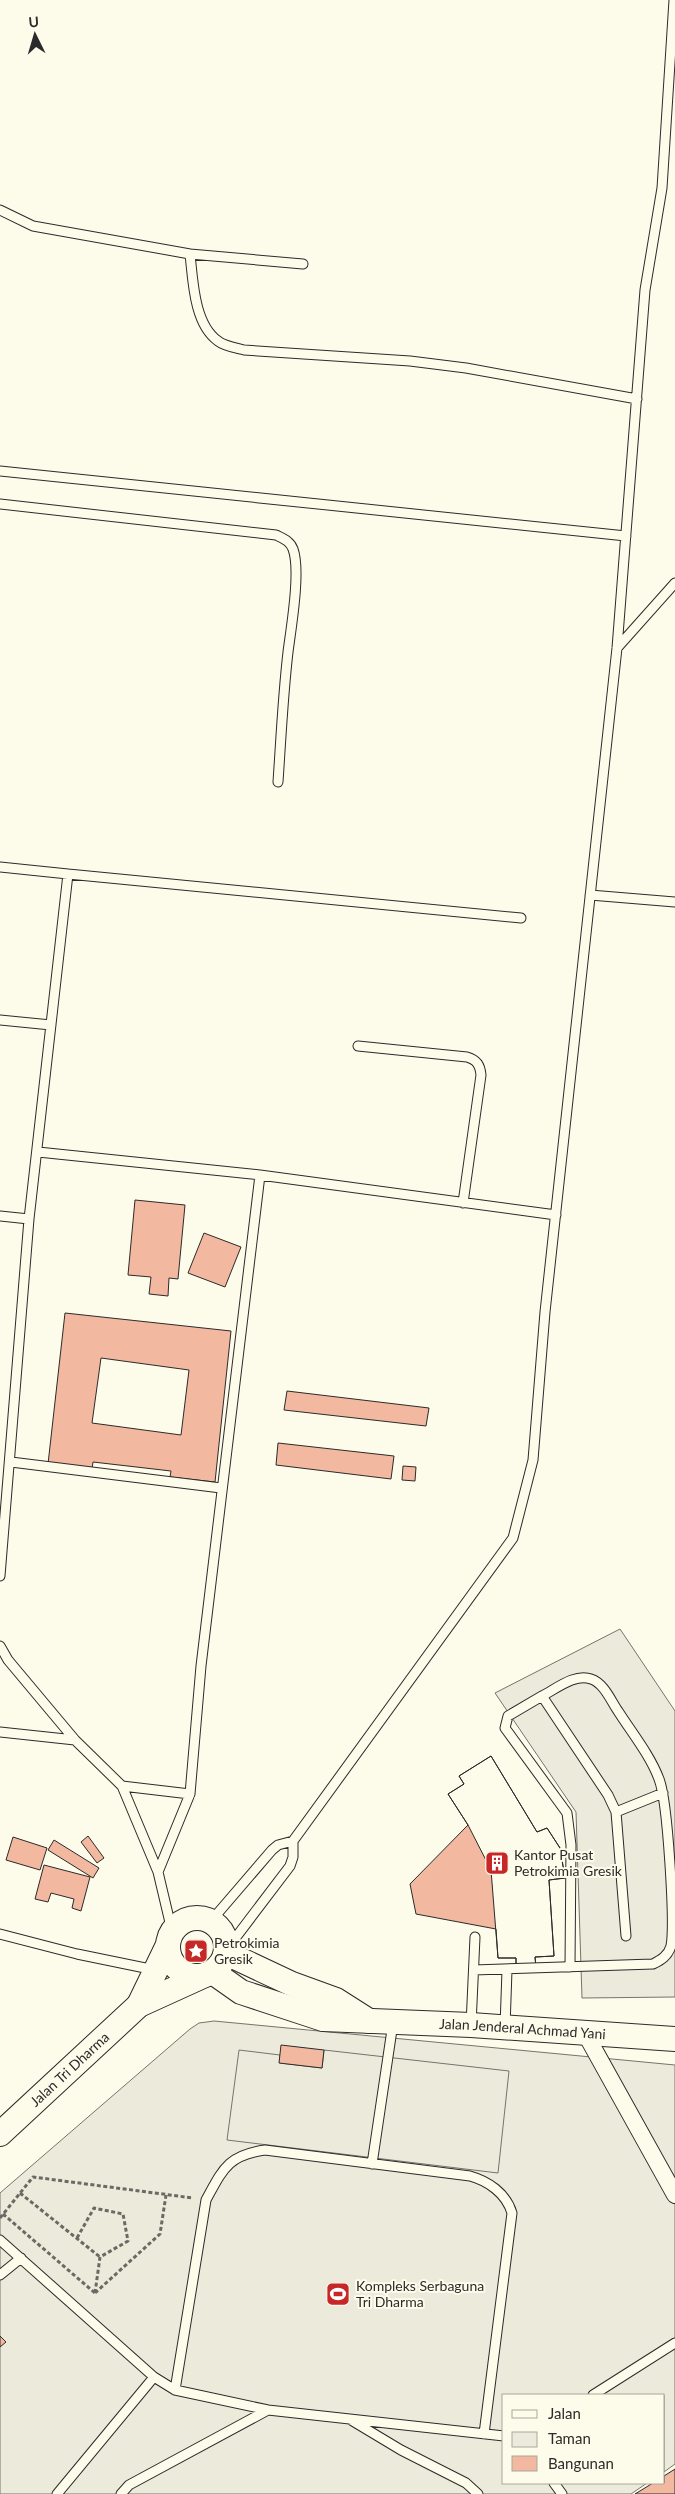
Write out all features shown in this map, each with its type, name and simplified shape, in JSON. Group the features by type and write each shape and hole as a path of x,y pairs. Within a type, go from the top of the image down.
{"main road":[{"path":"203,1918 211,1921 223,1932 227,1951 210,1974 187,1975 173,1964 170,1939 186,1920 203,1918"},
{"name":"Jalan Tri Dharma","path":"0,2134 139,2005 157,1971 170,1939"},
{"path":"227,1951 292,1984 336,2000 382,2023"},
{"name":"Jalan Tri Dharma","path":"139,2005 210,1974"},
{"name":"Jalan Jenderal Achmad Yani","path":"210,1974 241,1992 323,2019 382,2023 471,2025 675,2038"}],"street":[{"path":"585,2033 675,2195"}],"lane":[{"path":"227,1951 290,1866 293,1857 294,1841 513,1538 533,1460 545,1312 617,648 645,290 662,188 674,0"},
{"path":"0,210 33,226 190,254 303,264"},
{"path":"190,254 196,299 205,326 218,342 227,345 244,350 410,361 466,368 637,399"},
{"path":"0,471 626,536"},
{"path":"0,504 276,536 287,540 293,549 295,562 294,603 278,782"},
{"path":"617,648 675,583"},
{"path":"0,867 521,918"},
{"path":"0,1576 11,1462 29,1219 68,874"},
{"path":"590,895 675,902"},
{"path":"0,1020 51,1025"},
{"path":"358,1046 467,1057 477,1062 481,1074 463,1202"},
{"path":"38,1152 260,1175 556,1215"},
{"path":"158,1872 190,1794 201,1666 221,1488 260,1175"},
{"path":"0,1216 29,1219"},
{"path":"11,1462 221,1488"},
{"path":"0,1646 8,1660 75,1740 122,1786 158,1872 170,1939"},
{"path":"474,1970 570,1968 653,1964 664,1958 671,1947 673,1928 668,1825 659,1779 643,1749 599,1683 583,1678 574,1680 542,1696 508,1716 505,1728 567,1813 571,1845 570,1968"},
{"path":"542,1696 608,1795 616,1812 626,1936"},
{"path":"0,1732 75,1740"},
{"path":"122,1786 190,1794"},
{"path":"616,1812 663,1793"},
{"path":"211,1921 272,1850 278,1845 294,1841"},
{"path":"0,1934 77,1954 157,1971"},
{"path":"471,2025 475,1937"},
{"path":"506,2028 507,1970"},
{"path":"372,2164 382,2023"},
{"path":"174,2390 206,2200 223,2169 231,2161 248,2152 265,2150 470,2176 483,2180 495,2188 510,2206 512,2213 484,2434"},
{"path":"0,2240 154,2377 174,2390 268,2410 502,2436"},
{"path":"0,2275 21,2258"},
{"path":"595,2394 675,2344"},
{"path":"57,2494 154,2377"},
{"path":"121,2494 133,2484 268,2410"},
{"path":"348,2419 401,2450 466,2483 478,2494"}],"path":[{"path":"0,2218 31,2178 35,2177 206,2200"},
{"path":"20,2193 100,2257"},
{"path":"95,2293 160,2234 166,2195"},
{"path":"77,2238 94,2208 123,2214 128,2241 100,2257"},
{"path":"3,2214 95,2293"},
{"path":"95,2293 100,2257"}],"green space":[{"name":"Kompleks Serbaguna Tri Dharma","path":"214,2021 675,2065 675,2464 665,2471 665,2394 502,2394 502,2484 646,2484 631,2494 0,2494 0,2193 199,2023"}],"shaded area":[{"path":"620,1629 675,1711 675,1997 582,1998 576,1812 495,1693"},
{"path":"239,2050 280,2055 280,2063 322,2068 324,2050 509,2071 498,2173 227,2140"}],"building":[{"path":"135,1200 185,1205 178,1279 169,1278 168,1296 149,1294 151,1277 128,1275"},
{"path":"204,1233 241,1247 225,1287 188,1273"},
{"path":"65,1313 231,1331 215,1482 170,1477 171,1471 93,1462 92,1469 48,1464","holes":["101,1358 189,1370 181,1435 92,1423"]},
{"path":"287,1391 429,1408 426,1426 284,1410"},
{"path":"278,1443 394,1456 391,1479 276,1465"},
{"path":"403,1466 416,1467 415,1481 402,1480"},
{"name":"Kantor Pusat Petrokimia Gresik","path":"491,1756 537,1832 547,1828 560,1848 565,1878 549,1880 554,1956 535,1957 536,1967 516,1968 516,1958 498,1958 496,1929 416,1914 410,1884 468,1825 448,1794 464,1784 459,1776"},
{"name":"Kantor Pusat Petrokimia Gresik","path":"491,1756 537,1832 547,1828 560,1848 565,1878 549,1880 554,1956 535,1957 536,1967 516,1968 516,1958 498,1958 491,1870 468,1825 448,1794 464,1784 459,1776"},
{"path":"88,1836 104,1858 97,1863 81,1842"},
{"path":"13,1837 47,1848 40,1870 6,1860"},
{"path":"54,1840 99,1868 93,1878 48,1850"},
{"path":"44,1865 90,1877 81,1911 72,1908 74,1899 51,1893 48,1902 35,1899"},
{"path":"281,2045 324,2050 322,2068 279,2063"},
{"path":"0,2336 6,2342 0,2347"},
{"path":"675,2469 675,2494 635,2494 651,2484 665,2484 665,2475"}],"place":[{"name":"Kantor Pusat Petrokimia Gresik","path":"497,1863"},
{"name":"Petrokimia Gresik","path":"196,1951"},
{"name":"Kompleks Serbaguna Tri Dharma","path":"338,2294"}]}
